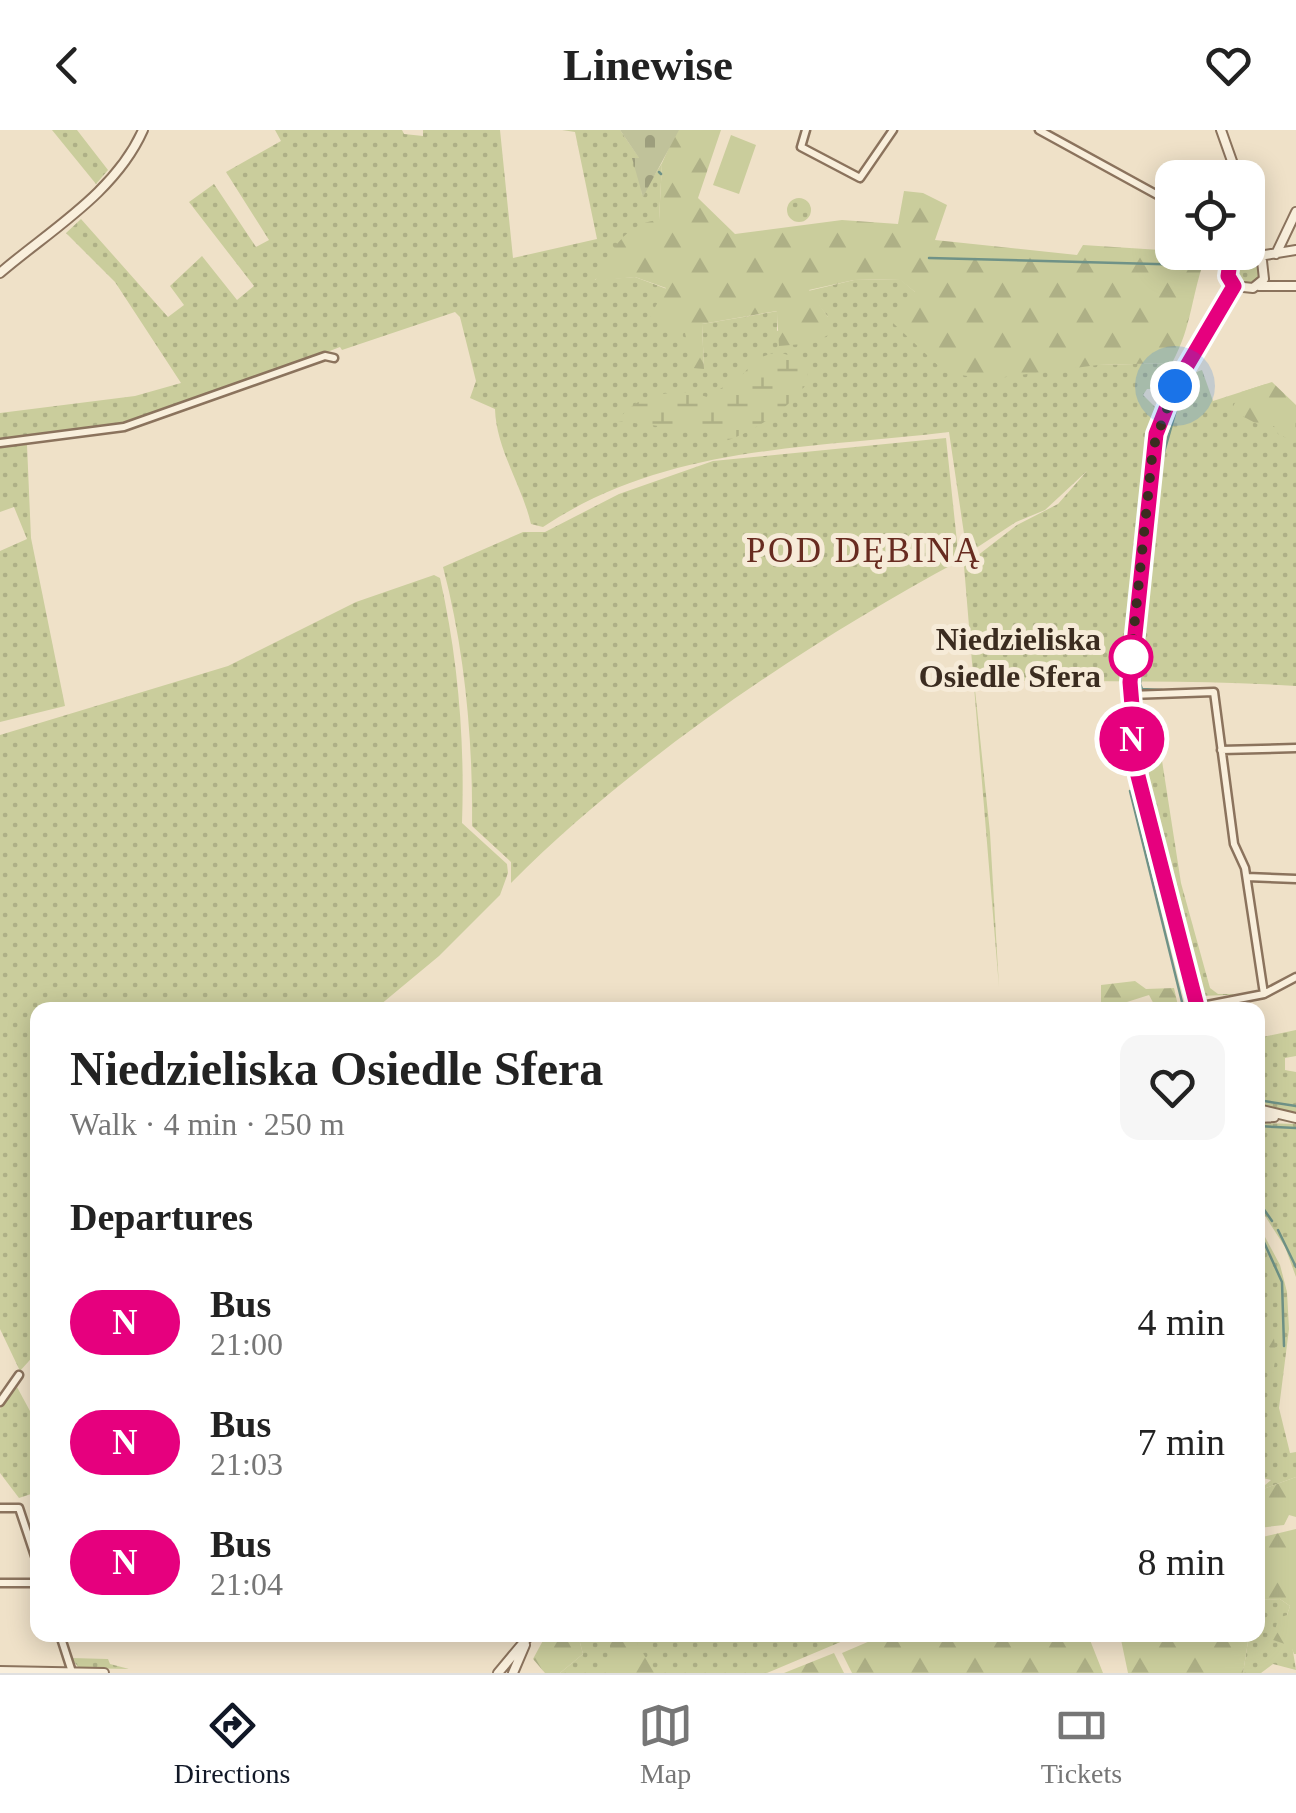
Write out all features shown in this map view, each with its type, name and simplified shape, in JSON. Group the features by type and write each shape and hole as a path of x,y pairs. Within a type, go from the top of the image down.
{"street":[{"path":"0,273 80,211 134,149 143,130"},
{"path":"806,130 801,147 860,178 893,130"},
{"path":"1039,130 1155,194"},
{"path":"1221,130 1232,160"},
{"path":"1276,254 1296,212"},
{"path":"1283,241 1294,250"},
{"path":"1265,255 1294,250"},
{"path":"1195,1002 1138,776 1130,695 1156,434 1175,386 1234,286 1230,270"},
{"path":"1258,286 1264,270"},
{"path":"1234,286 1249,290 1258,286 1296,286"},
{"path":"0,443 124,427 326,356 334,358"},
{"path":"1130,695 1214,692 1234,844 1246,877 1264,994"},
{"path":"1221,750 1296,748"},
{"path":"1246,877 1296,879"},
{"path":"1226,1002 1264,994 1296,977"},
{"path":"1265,1112 1296,1118"},
{"path":"1265,1117 1284,1116"},
{"path":"0,1402 19,1375"},
{"path":"0,1508 19,1508 30,1541"},
{"path":"0,1583 30,1583"},
{"path":"62,1642 72,1672"},
{"path":"498,1673 525,1642"},
{"path":"512,1673 527,1642"},
{"path":"0,1672 104,1673"}],"green space":[{"path":"52,130 77,130 108,170 96,184"},
{"path":"275,130 402,130 404,134 423,136 423,130 500,130 513,258 597,239 575,132 562,130 620,130 640,159 642,195 662,163 659,220 595,280 635,277 667,289 704,368 702,324 778,311 777,331 828,317 808,291 854,280 900,279 915,292 1098,365 1172,363 1162,389 1147,389 1143,395 1168,420 1185,384 1202,370 1213,401 1266,384 1276,412 1296,405 1296,686 974,680 990,833 999,987 964,566 1017,525 1058,504 1087,471 1045,510 1016,522 967,554 949,432 791,448 688,465 590,500 543,527 531,524 504,453 495,409 470,398 476,381 460,317 455,312 342,350 340,347 174,410 88,432 0,440 0,413 135,396 181,383 115,282 66,233 81,219 168,317 184,305 170,286 202,256 237,300 254,286 189,202 214,184 256,247 269,240 226,172 281,141"},
{"path":"620,130 679,130 643,197 632,158 639,158"},
{"path":"677,130 721,130 698,198 735,234 842,220 898,224 904,191 923,193 947,205 935,240 1077,255 1083,245 1155,250 1155,270 1202,270 1172,363 1098,365 989,379 946,373 893,323 915,292 899,279 854,280 809,290 828,317 828,335 814,343 779,346 777,311 702,324 704,369 693,368 685,333 650,316 666,288 635,277 595,281 612,250 628,233 659,220 662,163"},
{"path":"731,135 756,145 739,194 713,185"},
{"path":"799,198 811,210 799,222 787,210"},
{"path":"1232,270 1260,270 1261,279 1254,286 1234,282"},
{"path":"775,352 797,360 809,380 782,409 745,433 721,442 707,432 618,421 646,398 671,393 707,397 741,376 757,359"},
{"path":"1272,382 1296,405 1295,442 1278,434 1274,426 1259,425 1231,410 1241,392"},
{"path":"946,438 959,561 782,666 723,707 611,792 511,883 511,862 472,826 466,696 443,567 523,532 545,532 619,494 713,461"},
{"path":"27,445 31,538 65,706 0,722 0,551 27,539 14,507 0,512 0,446"},
{"path":"434,575 440,578 456,669 462,823 507,864 500,895 439,956 384,1002 30,1002 30,1360 20,1371 0,1329 0,735 228,666 356,602"},
{"path":"1154,709 1181,883 1210,988 1218,994 1252,994 1200,996 1145,783 1137,721"},
{"path":"1135,981 1146,989 1174,988 1177,1002 1153,1002 1149,995 1127,1002 1101,1002 1101,985"},
{"path":"1296,1030 1296,1056 1285,1058 1285,1070 1296,1072 1296,1112 1265,1107 1265,1037"},
{"path":"1265,1123 1296,1124 1296,1277 1285,1247 1265,1216"},
{"path":"1265,1237 1280,1265 1287,1292 1289,1329 1279,1408 1290,1453 1296,1452 1296,1477 1265,1488 1271,1480 1265,1479"},
{"path":"1265,1320 1273,1330 1276,1355 1265,1345"},
{"path":"1265,1342 1276,1355 1273,1373 1265,1371"},
{"path":"17,1387 30,1411 30,1494 19,1498 0,1473 0,1409"},
{"path":"1296,1477 1296,1517 1289,1515 1284,1525 1265,1527 1265,1488"},
{"path":"1296,1529 1296,1654 1291,1646 1273,1640 1278,1618 1287,1615 1290,1606 1280,1599 1265,1600 1265,1536"},
{"path":"1280,1599 1290,1606 1287,1615 1296,1670 1273,1664 1261,1673 1243,1673 1248,1642 1265,1642 1265,1600"},
{"path":"542,1642 580,1642 583,1654 560,1673 545,1673 533,1659"},
{"path":"580,1642 840,1642 767,1673 560,1673 583,1654"},
{"path":"610,1642 636,1642 655,1673 610,1673"},
{"path":"868,1642 1091,1642 1103,1673 852,1673 842,1653"},
{"path":"1121,1642 1248,1642 1243,1673 1128,1673"},
{"path":"834,1653 844,1673 784,1673"},
{"path":"71,1658 108,1659 110,1664 129,1669 79,1668"}],"waterway":[{"path":"929,258 1155,264"},
{"path":"1185,386 1204,351"},
{"path":"1162,690 1142,689 1140,684 1159,470 1180,396"},
{"path":"1130,791 1182,1002"},
{"path":"1265,1101 1296,1106"},
{"path":"1265,1126 1296,1128"},
{"path":"1265,1211 1272,1221"},
{"path":"1278,1230 1296,1267"},
{"path":"1265,1244 1282,1282 1284,1346"}],"bus line":[{"name":"N","path":"1196,1002 1138,776 1130,682 1156,434 1175,386 1234,286 1228,270"}],"place":[{"name":"Niedzieliska Osiedle Sfera","path":"1131,657"}],"district":[{"name":"POD DĘBINĄ","path":"864,550"}],"route":[{"path":"1131,657 1153,448 1175,386"}]}
